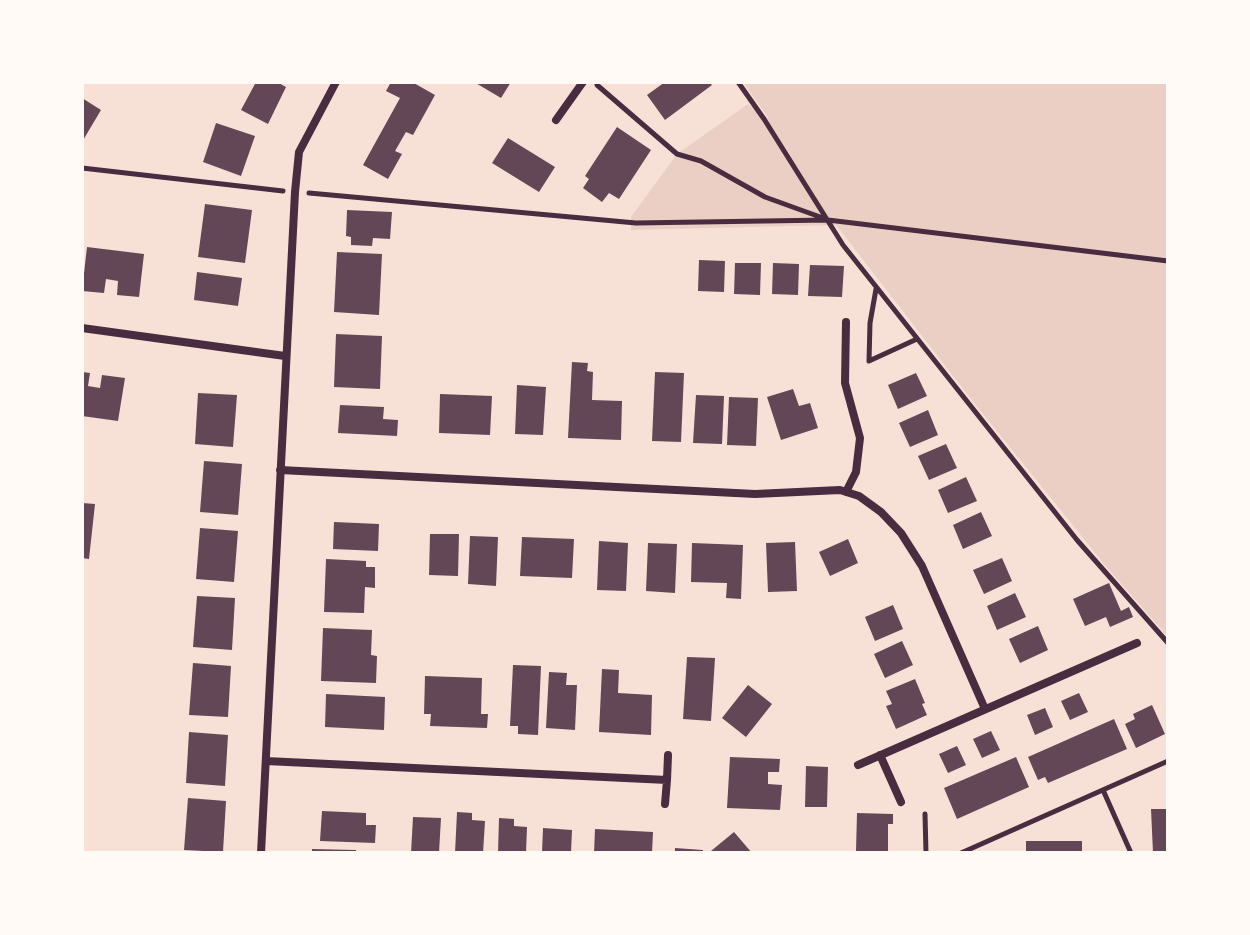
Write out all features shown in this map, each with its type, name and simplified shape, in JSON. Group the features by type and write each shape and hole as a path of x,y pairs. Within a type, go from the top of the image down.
{"street":[{"path":"261,853 295,192 299,152 336,82"},
{"path":"556,120 583,82"},
{"path":"846,322 845,383 860,438 856,472 846,492"},
{"path":"82,328 285,356"},
{"path":"280,470 739,494 829,489 859,496 881,512 901,533 922,566 985,709"},
{"path":"858,765 1137,643"},
{"path":"665,804 668,755"},
{"path":"880,755 901,802"},
{"path":"266,761 667,780"}],"path":[{"path":"594,82 677,154 701,161 765,197 828,220"},
{"path":"738,82 843,245 1077,540 1168,643"},
{"path":"82,168 295,192 636,223 828,220 1168,261"},
{"path":"876,288 870,323 869,361 917,339"},
{"path":"961,853 1168,761"},
{"path":"1103,790 1131,853"},
{"path":"925,814 926,853"}],"shaded area":[{"path":"743,82 1168,82 1168,637 1104,564 967,394 836,225 631,230 631,217 677,154 748,104 769,119"}],"building":[{"path":"256,82 277,82 286,87 268,124 241,110"},
{"path":"391,82 412,82 435,95 413,135 406,132 395,151 402,154 388,179 363,165 400,98 386,91"},
{"path":"474,82 511,82 501,98"},
{"path":"665,82 709,82 712,85 665,120 647,95"},
{"path":"82,98 101,110 82,142"},
{"path":"216,123 255,136 241,176 203,162"},
{"path":"617,127 651,150 619,199 609,193 602,202 583,188 589,179 585,176"},
{"path":"508,138 555,167 539,192 492,163"},
{"path":"205,204 252,210 245,263 198,257"},
{"path":"347,210 392,212 390,239 373,238 372,246 351,245 351,237 346,236"},
{"path":"87,247 144,254 139,297 117,295 118,281 106,279 104,293 82,291"},
{"path":"337,252 382,254 379,315 334,312"},
{"path":"699,260 725,261 724,292 698,291"},
{"path":"735,263 761,263 760,295 734,294"},
{"path":"773,263 799,264 798,295 772,294"},
{"path":"810,265 844,266 842,297 808,296"},
{"path":"197,272 242,278 238,306 194,300"},
{"path":"336,334 382,336 380,389 334,387"},
{"path":"572,362 588,363 587,371 593,372 592,400 622,401 621,440 568,438"},
{"path":"82,372 90,373 88,386 100,388 102,375 125,378 118,421 82,416"},
{"path":"655,372 684,373 681,442 652,441"},
{"path":"916,373 927,396 898,409 888,385"},
{"path":"517,385 546,387 543,435 515,434"},
{"path":"793,389 799,406 810,403 818,428 781,440 767,397"},
{"path":"198,393 237,395 233,447 195,444"},
{"path":"440,394 492,396 490,435 439,433"},
{"path":"696,395 724,396 722,444 693,443"},
{"path":"729,397 758,398 756,446 727,445"},
{"path":"340,405 384,407 383,419 398,420 397,436 338,433"},
{"path":"928,410 938,435 910,447 899,423"},
{"path":"946,444 957,468 929,480 918,456"},
{"path":"204,461 242,464 238,515 200,512"},
{"path":"966,477 977,501 948,513 938,490"},
{"path":"82,503 95,504 89,559 82,558"},
{"path":"981,512 992,536 963,549 953,525"},
{"path":"334,522 379,524 378,551 333,549"},
{"path":"200,528 238,531 234,582 196,579"},
{"path":"430,534 459,534 458,576 429,575"},
{"path":"470,536 498,537 496,586 468,584"},
{"path":"522,537 574,539 572,578 520,576"},
{"path":"848,539 858,563 830,576 819,552"},
{"path":"599,541 628,543 626,591 597,590"},
{"path":"795,542 797,591 768,592 766,543"},
{"path":"648,543 677,544 675,593 646,591"},
{"path":"692,543 743,545 741,599 726,598 727,583 691,582"},
{"path":"1002,558 1012,581 984,594 973,570"},
{"path":"326,559 366,561 366,567 375,567 375,588 365,587 364,613 324,612"},
{"path":"1109,583 1121,611 1129,607 1133,617 1110,627 1106,617 1085,626 1073,599"},
{"path":"1015,593 1026,617 997,630 987,606"},
{"path":"197,596 235,598 232,650 193,647"},
{"path":"893,605 903,629 875,641 865,617"},
{"path":"1038,626 1048,650 1020,663 1009,639"},
{"path":"323,628 372,630 371,655 377,656 376,683 321,681"},
{"path":"902,641 913,665 885,678 874,654"},
{"path":"687,657 715,658 711,721 683,719"},
{"path":"193,663 231,666 228,717 189,715"},
{"path":"513,665 541,666 538,735 518,734 518,726 510,726"},
{"path":"602,669 619,670 618,693 652,695 651,735 599,732"},
{"path":"549,672 567,673 566,685 577,685 575,730 546,728"},
{"path":"425,676 482,678 481,714 488,714 487,728 430,726 431,714 424,714"},
{"path":"915,679 927,715 896,729 886,706 892,704 886,691"},
{"path":"748,685 772,704 746,737 722,718"},
{"path":"1079,693 1088,712 1070,720 1061,701"},
{"path":"326,694 385,697 384,730 325,727"},
{"path":"1152,705 1165,734 1136,748 1125,724 1135,719 1133,714"},
{"path":"1045,708 1053,727 1035,735 1027,715"},
{"path":"1114,719 1127,749 1048,783 1045,777 1038,780 1028,757"},
{"path":"991,731 1000,750 982,758 973,739"},
{"path":"189,732 228,735 225,786 186,783"},
{"path":"957,746 966,765 948,773 939,754"},
{"path":"730,757 780,759 779,772 768,772 768,784 782,785 780,810 727,808"},
{"path":"1016,757 1029,787 957,819 944,788"},
{"path":"806,766 828,767 827,807 805,807"},
{"path":"188,798 226,801 223,852 184,850"},
{"path":"1151,809 1168,809 1168,853 1153,853"},
{"path":"322,811 366,813 366,825 376,825 375,843 320,841"},
{"path":"457,812 472,813 472,820 485,821 483,853 455,853"},
{"path":"857,813 893,814 893,824 888,824 888,853 856,851"},
{"path":"413,817 441,818 439,853 411,853"},
{"path":"499,818 514,819 514,826 527,827 526,853 498,853"},
{"path":"543,828 572,830 571,853 542,853"},
{"path":"595,829 653,832 652,853 594,853"},
{"path":"734,832 752,853 711,851"},
{"path":"1026,841 1082,841 1082,853 1026,853"},
{"path":"675,848 703,850 703,853 675,853"},
{"path":"312,849 356,850 356,853 312,853"}]}
